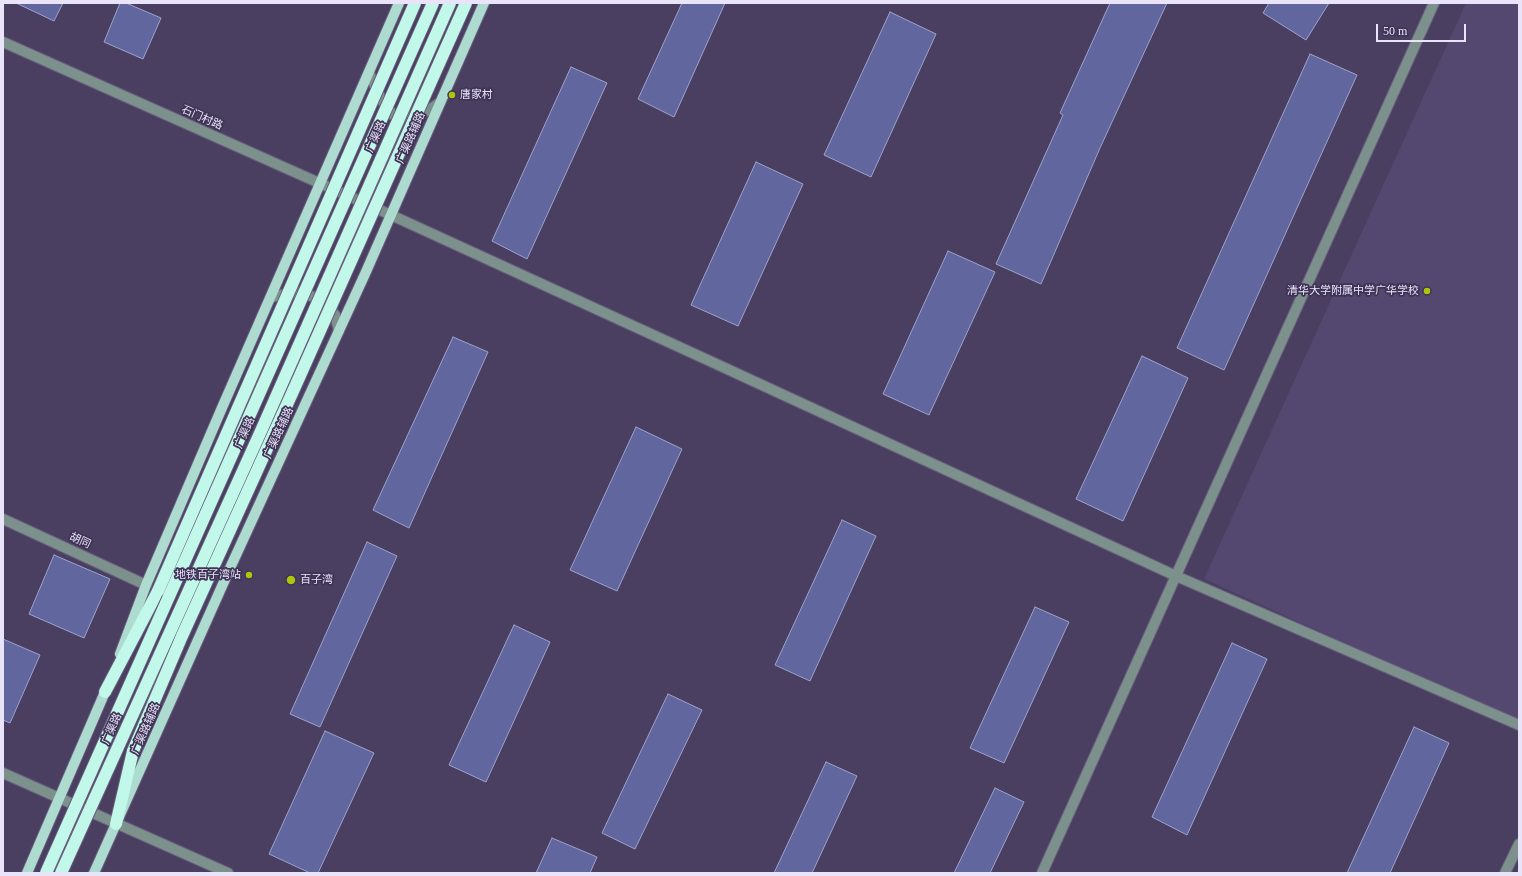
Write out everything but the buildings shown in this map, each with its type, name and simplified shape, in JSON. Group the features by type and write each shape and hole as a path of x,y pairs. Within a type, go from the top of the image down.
{"highway":[{"path":"105,692 158,592 414,3"},
{"name":"广渠路","path":"46,873 433,3"},
{"name":"广渠路","path":"61,873 264,424 450,3"},
{"path":"116,824 133,751 182,636 301,375 466,3"}],"main road":[{"name":"广渠路","path":"27,873 105,692 146,585 399,3"},
{"name":"广渠路辅路","path":"94,873 234,559 339,331 484,3"}],"street":[{"path":"1042,873 1434,3"},
{"name":"石门村路","path":"3,42 390,215 1176,576 1519,725"},
{"path":"369,73 381,99 393,115 410,117 429,110 439,103"},
{"path":"271,297 298,292 314,296 325,302 335,315 339,331"},
{"name":"胡同","path":"3,519 146,585"},
{"path":"3,773 228,873"},
{"path":"1505,873 1519,844"}],"shaded area":[{"name":"清华大学附属中学广华学校","path":"1466,3 1519,3 1519,722 1204,579"}],"place":[{"name":"唐家村","path":"452,95"},
{"name":"清华大学附属中学广华学校","path":"1427,291"},
{"name":"地铁百子湾站","path":"249,575"},
{"name":"百子湾","path":"291,580"}]}
